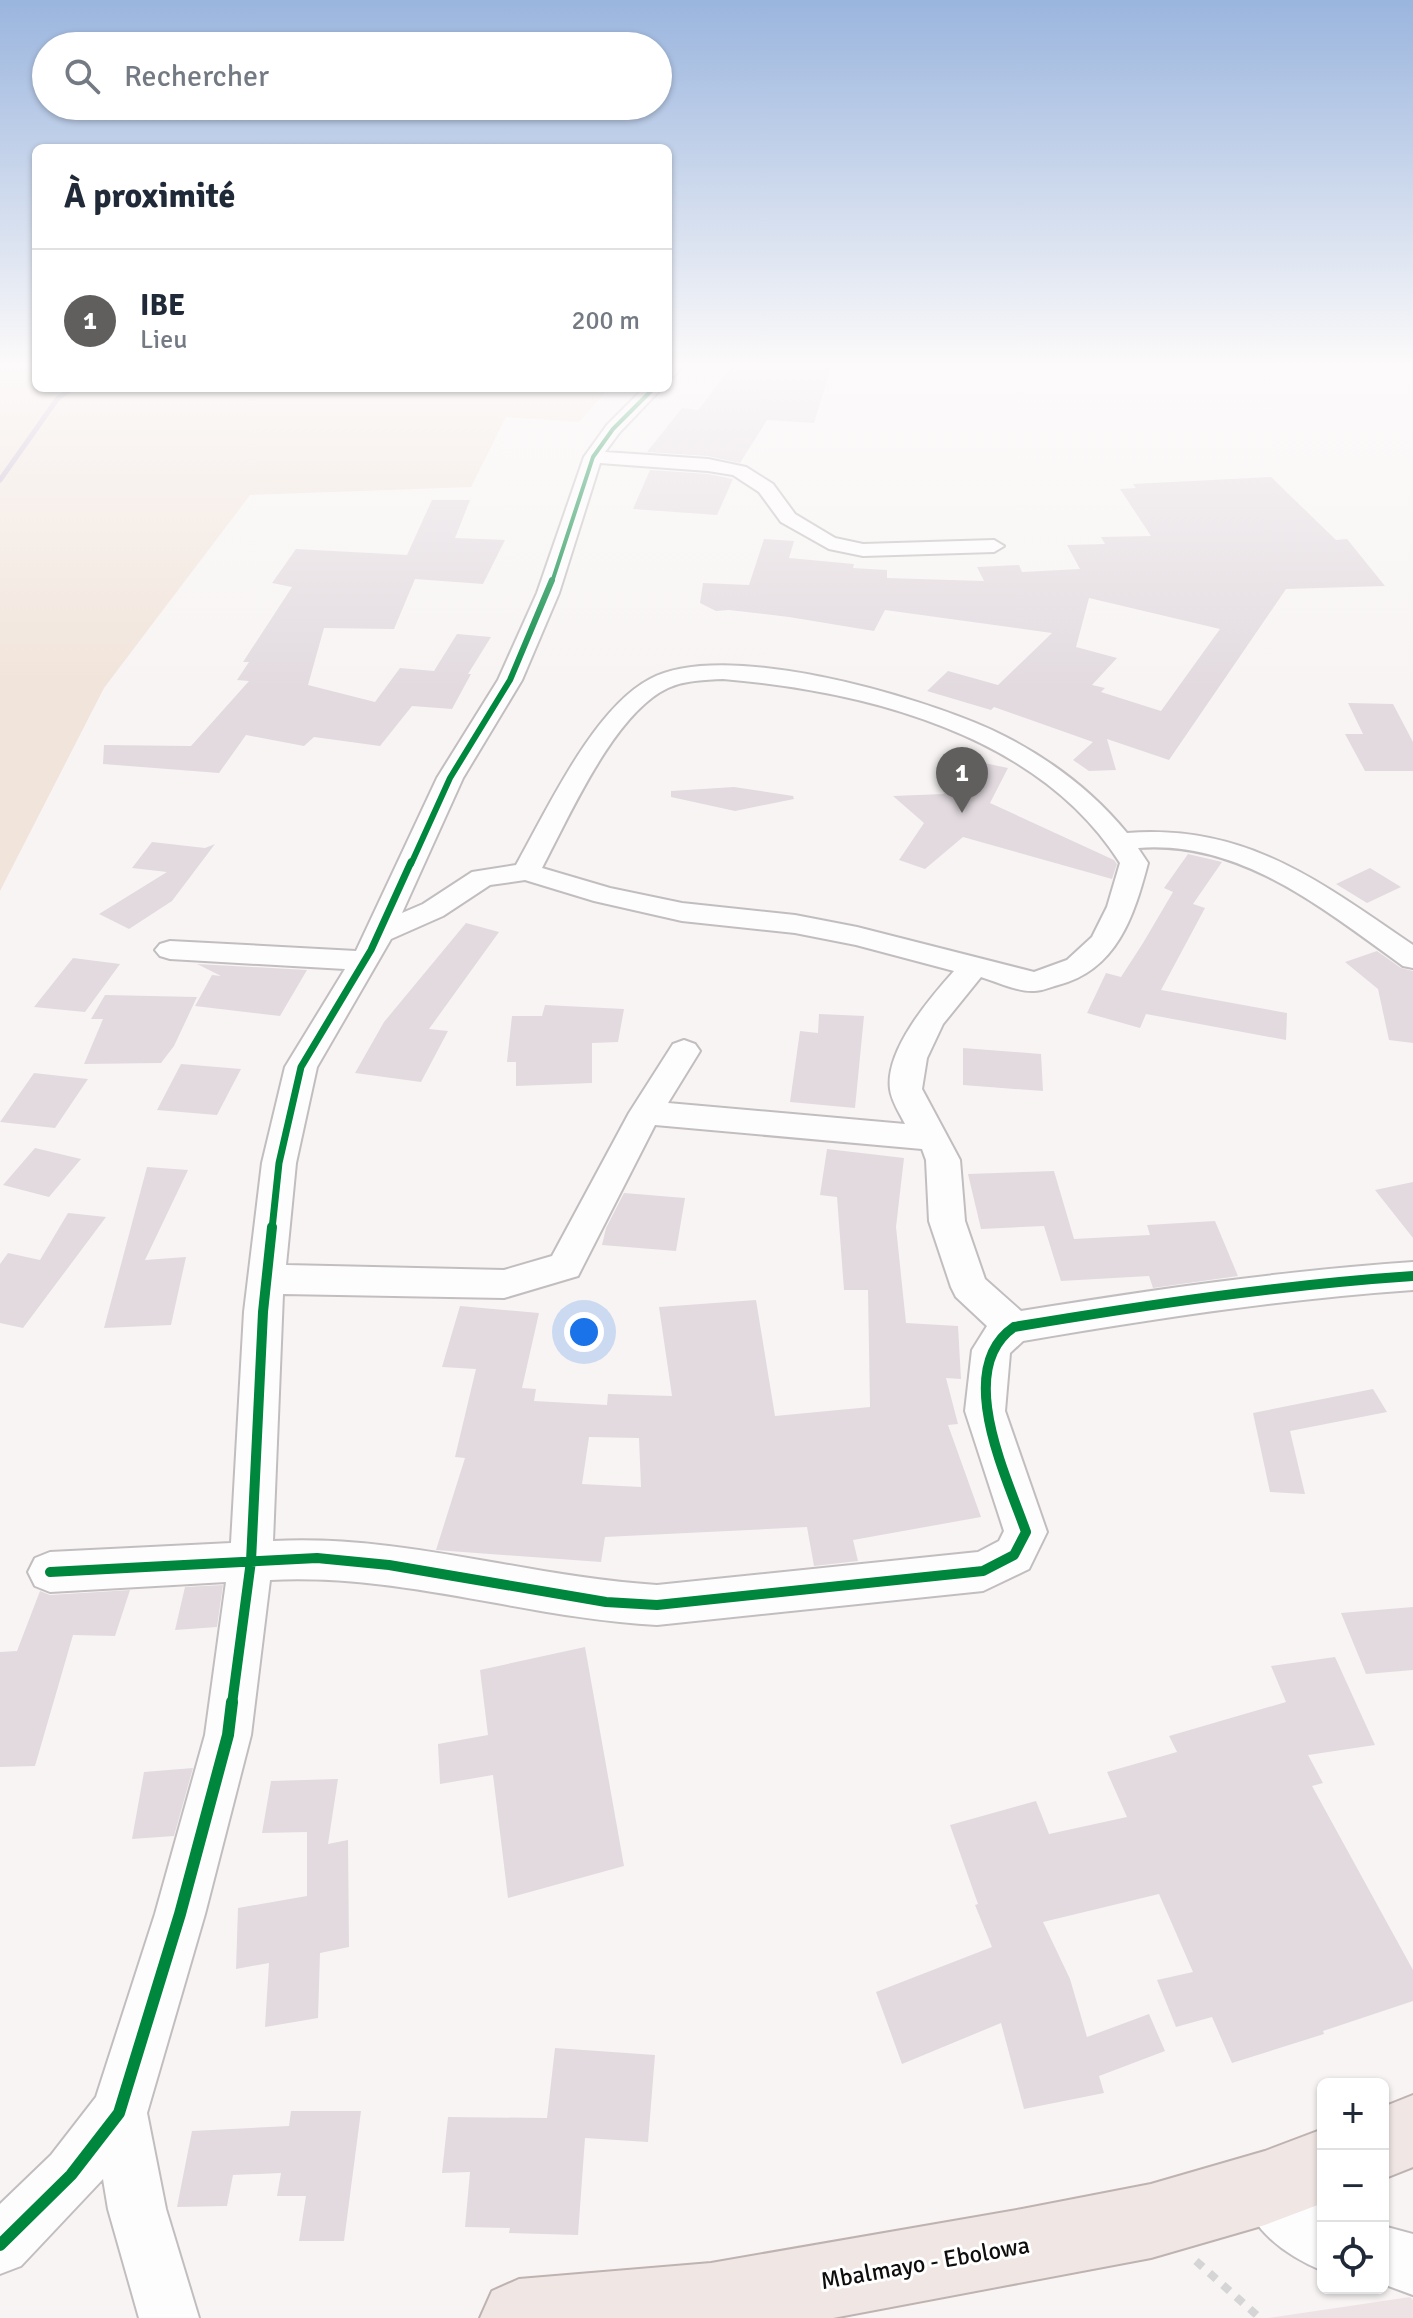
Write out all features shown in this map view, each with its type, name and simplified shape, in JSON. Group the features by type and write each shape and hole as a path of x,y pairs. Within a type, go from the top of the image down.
{"highway":[{"path":"1389,2141 1413,2131"},
{"name":"Mbalmayo - Ebolowa","path":"519,2318 711,2301 1022,2247 1151,2221 1294,2177"}],"street":[{"path":"0,2245 71,2175 119,2113 180,1914 228,1735 251,1561 263,1312 279,1163 301,1067 372,947 450,778 510,680 548,593 588,472"},
{"path":"741,472 766,488 788,518 804,530 840,546 863,550 994,546"},
{"path":"170,950 372,947 482,878 526,872 604,895 682,912 811,927 1034,982 1062,976 1092,959 1121,912 1134,863 1122,841 1053,777 983,735 901,704 783,679 721,670 684,673 658,683 608,729 526,872"},
{"path":"1122,841 1146,837 1189,839 1229,847 1280,870 1413,959"},
{"path":"974,966 929,1020 911,1058 906,1089 943,1160 947,1221 969,1287 1014,1327"},
{"path":"268,1279 504,1284 565,1266 645,1113 684,1051"},
{"path":"645,1113 934,1138"},
{"path":"50,1572 317,1558 389,1565 606,1602 657,1605 983,1571 1014,1555 1026,1532 985,1411 991,1350 1001,1336 1014,1327 1148,1305 1339,1281 1413,1276"},
{"path":"119,2113 137,2209 169,2318"},
{"path":"1294,2177 1297,2227 1317,2239"},
{"path":"1389,2256 1398,2257 1413,2266"}],"path":[{"path":"1151,2221 1260,2318"}],"shaded area":[{"path":"0,472 478,472 471,487 250,495 104,688 0,891"},
{"path":"1410,2297 1413,2300 1413,2318 1268,2318"}],"building":[{"path":"649,472 708,474 733,479 717,515 633,509"},
{"path":"1271,477 1336,540 1347,539 1385,586 1286,589 1169,760 1107,739 1116,770 1089,771 1073,760 1093,742 994,707 991,710 927,691 948,671 998,685 1052,633 885,610 874,631 789,617 716,611 700,603 703,583 749,585 764,539 794,541 789,558 887,570 887,578 984,581 977,567 1019,565 1022,572 1080,569 1067,545 1105,544 1101,537 1151,536 1120,489 1136,488 1133,484","holes":["1089,598 1220,629 1161,711 1101,692 1105,688 1092,685 1117,658 1076,647"]},
{"path":"432,500 470,500 455,538 505,540 483,584 415,579 394,629 324,628 308,685 375,702 400,668 434,671 457,634 491,637 468,674 471,674 452,709 412,706 380,746 314,737 304,746 246,735 219,773 103,764 104,745 191,746 249,681 237,680 249,662 243,662 292,587 272,583 296,549 407,555"},
{"path":"1348,703 1393,704 1413,742 1413,771 1365,771 1345,734 1363,734"},
{"path":"984,763 1008,768 990,803 1114,860 1117,864 1112,879 963,837 925,869 899,860 924,823 893,796 943,794"},
{"path":"734,787 793,796 794,799 735,811 671,797 671,791"},
{"path":"152,842 205,848 215,844 172,901 129,929 99,914 167,872 132,868"},
{"path":"1188,854 1222,862 1193,904 1205,908 1161,990 1287,1013 1286,1040 1146,1014 1140,1028 1087,1013 1106,973 1121,977 1143,943 1173,892 1164,888"},
{"path":"1370,868 1401,887 1367,903 1336,884"},
{"path":"466,923 499,932 429,1029 448,1031 421,1082 355,1073 384,1022"},
{"path":"1377,951 1401,968 1413,971 1413,1043 1389,1040 1378,989 1345,962"},
{"path":"73,958 120,964 85,1012 34,1007"},
{"path":"197,964 307,970 280,1016 195,1006 212,975 221,976"},
{"path":"105,995 197,997 174,1046 161,1063 84,1064 103,1019 91,1019"},
{"path":"545,1005 624,1009 618,1042 592,1043 592,1083 516,1086 516,1062 507,1062 512,1016 542,1016"},
{"path":"819,1014 864,1016 855,1108 790,1102 800,1031 818,1033"},
{"path":"963,1048 1041,1054 1043,1091 963,1085"},
{"path":"181,1064 241,1069 217,1115 157,1110"},
{"path":"34,1073 88,1079 55,1128 0,1122"},
{"path":"35,1148 81,1159 49,1197 3,1185"},
{"path":"827,1149 904,1158 896,1227 906,1323 958,1326 961,1379 946,1378 958,1424 948,1425 981,1517 853,1540 858,1561 814,1566 807,1527 605,1537 601,1562 436,1550 465,1458 455,1457 476,1369 442,1367 460,1306 539,1313 522,1388 536,1389 534,1401 607,1405 608,1394 672,1396 659,1307 756,1300 775,1416 870,1407 868,1290 844,1290 837,1197 820,1195","holes":["589,1437 639,1438 641,1487 582,1484"]},
{"path":"147,1167 188,1170 145,1260 186,1257 171,1325 104,1328"},
{"path":"1054,1171 1074,1239 1150,1235 1147,1225 1215,1221 1238,1276 1153,1288 1149,1276 1061,1281 1044,1226 981,1229 968,1174"},
{"path":"1413,1182 1413,1238 1375,1190"},
{"path":"624,1193 685,1198 676,1251 602,1245 606,1228"},
{"path":"68,1213 106,1217 23,1328 0,1323 0,1264 8,1253 40,1260"},
{"path":"1373,1389 1387,1412 1290,1431 1305,1494 1270,1492 1253,1413"},
{"path":"223,1585 217,1627 175,1630 185,1587"},
{"path":"130,1590 115,1636 73,1635 35,1766 0,1767 0,1652 17,1651 40,1591 50,1595"},
{"path":"1413,1607 1413,1670 1366,1674 1341,1613"},
{"path":"585,1647 624,1866 508,1898 493,1775 440,1784 438,1744 488,1735 480,1670"},
{"path":"1335,1657 1375,1745 1308,1755 1323,1783 1312,1786 1413,1970 1413,2001 1232,2063 1212,2017 1176,2027 1157,1980 1193,1972 1159,1894 1043,1922 1070,1979 1087,2037 1149,2014 1165,2051 1099,2076 1104,2093 1024,2109 1001,2023 902,2064 876,1992 992,1947 975,1905 978,1904 950,1825 1036,1801 1049,1834 1127,1817 1107,1772 1177,1752 1169,1736 1286,1702 1271,1666"},
{"path":"193,1768 174,1836 132,1839 144,1772"},
{"path":"338,1779 328,1844 348,1840 349,1947 320,1953 318,2018 265,2027 269,1963 236,1969 238,1908 307,1896 307,1832 262,1833 271,1781"},
{"path":"555,2048 655,2055 648,2142 585,2138 578,2235 509,2233 510,2228 465,2227 470,2172 442,2173 448,2117 547,2118"},
{"path":"291,2111 361,2111 344,2241 299,2241 306,2196 277,2196 281,2173 233,2175 227,2206 177,2207 192,2131 289,2126"}],"waterway":[{"path":"0,480 6,472"}],"cycle path":[{"path":"0,2245 71,2175 119,2113 180,1914 228,1735 251,1561 263,1312 279,1163 301,1067 371,950 450,778 510,680 548,593 588,472"},
{"path":"50,1572 317,1558 389,1565 606,1602 657,1605 983,1571 1014,1555 1026,1532 985,1411 991,1350 1001,1336 1014,1327 1148,1305 1339,1281 1413,1276"}],"place":[{"name":"IBE","path":"962,813"}]}
